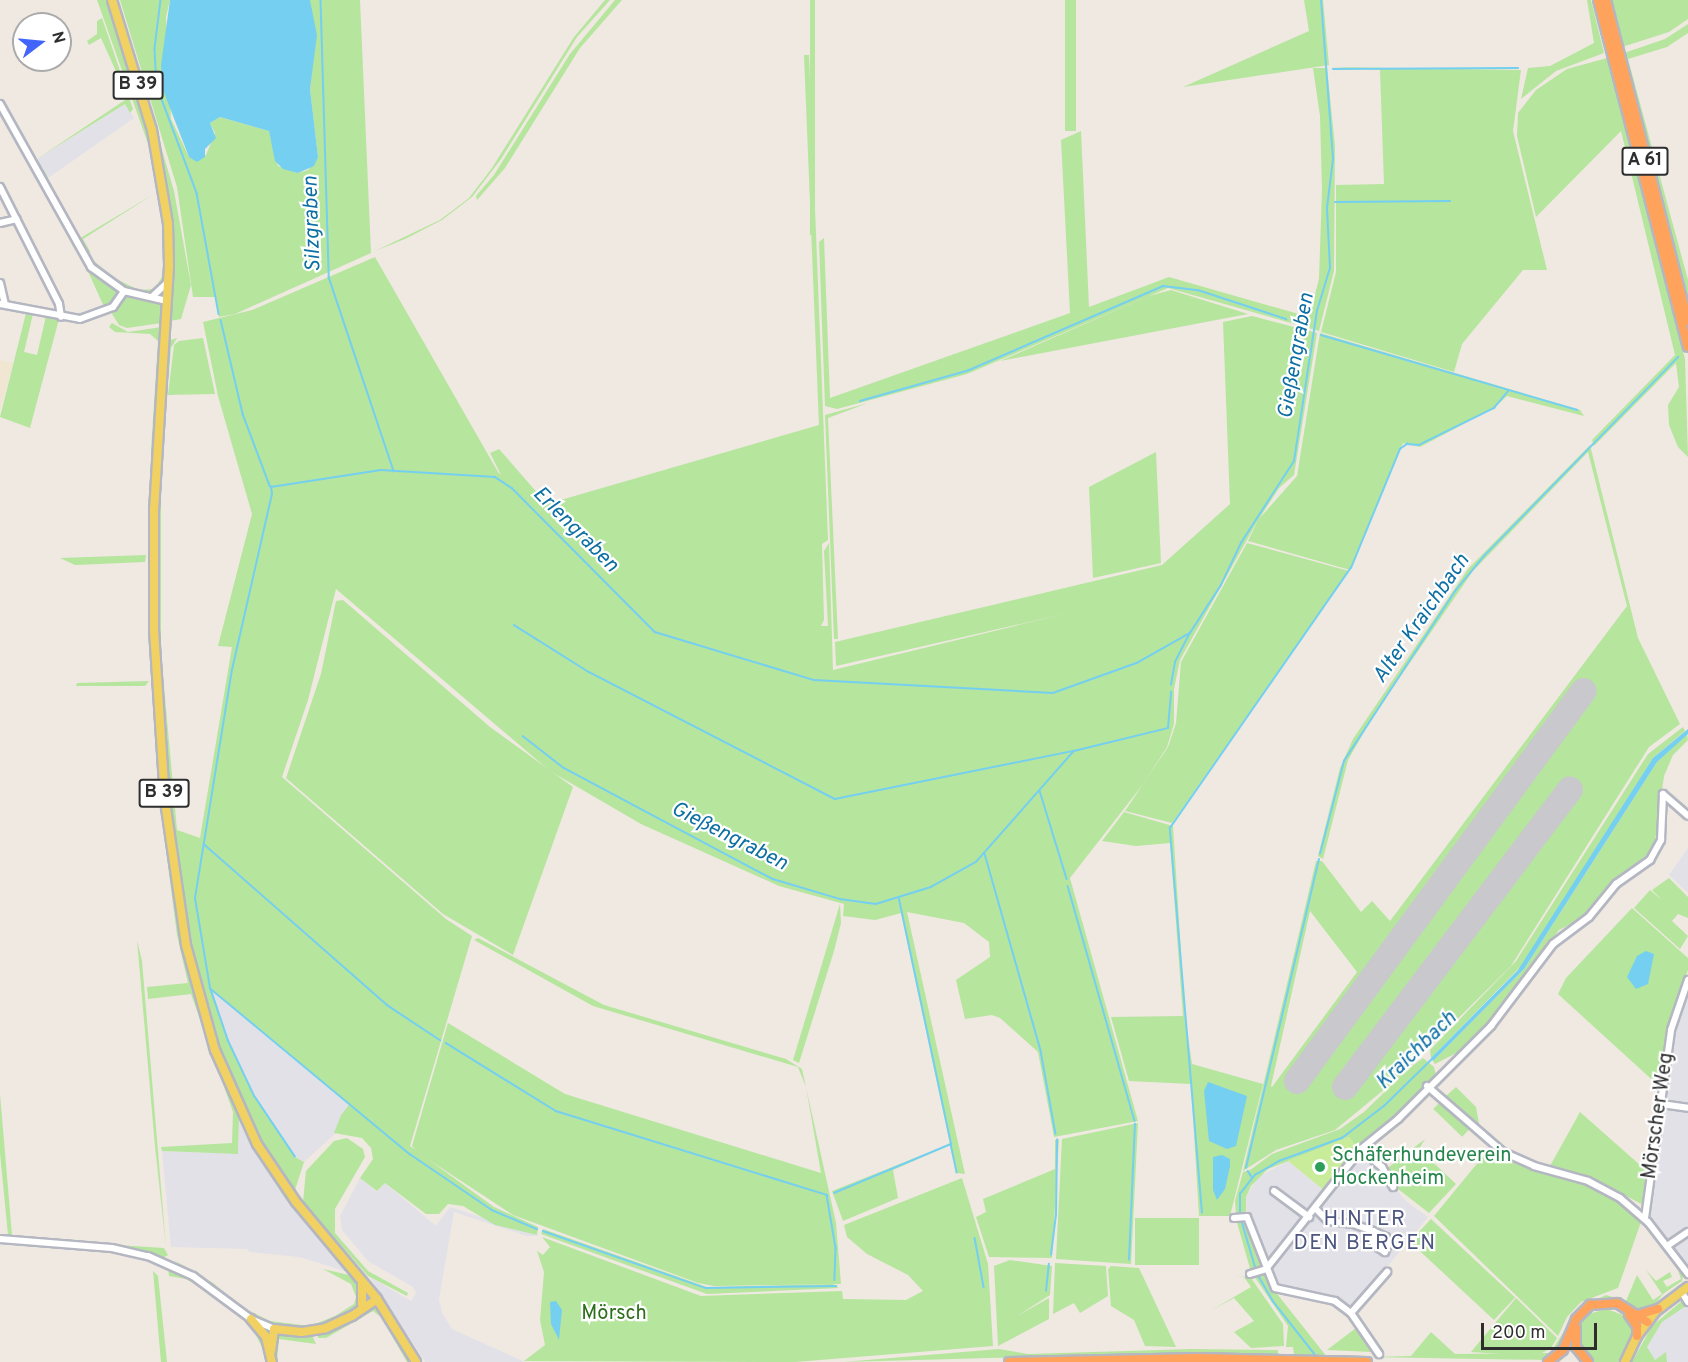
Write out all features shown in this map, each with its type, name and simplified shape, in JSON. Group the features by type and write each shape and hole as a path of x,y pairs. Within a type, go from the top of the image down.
{"highway":[{"name":"A 61","path":"1598,0 1688,348"},
{"name":"A 61","path":"1606,0 1688,321"},
{"path":"1548,1362 1563,1350 1576,1319 1590,1305 1611,1302 1646,1324"},
{"path":"1588,1362 1575,1342 1581,1318 1603,1307 1633,1315 1658,1309"},
{"path":"1633,1315 1637,1326 1637,1336"},
{"path":"1009,1362 1149,1358 1367,1362"}],"main road":[{"name":"B 39","path":"112,0 152,130 164,184 170,246 154,509 154,630 165,801 186,945 214,1050 250,1131 296,1202 377,1299 416,1362"},
{"path":"360,1278 362,1304"},
{"path":"1625,1362 1637,1336 1658,1309 1684,1289"},
{"path":"345,1319 362,1304 377,1299"},
{"path":"274,1329 308,1331 345,1319 377,1299"},
{"path":"251,1319 268,1342 272,1359"},
{"path":"268,1342 274,1329"},
{"path":"272,1359 274,1329"}],"street":[{"path":"0,104 82,255 96,272 124,291 167,301"},
{"path":"0,187 62,317"},
{"path":"0,223 17,219"},
{"path":"150,296 168,282"},
{"path":"0,283 3,304 80,319 106,311 124,291"},
{"path":"1252,1274 1264,1270 1316,1209 1361,1149 1398,1119 1441,1072 1491,1026 1553,944 1589,917 1616,884 1650,860 1661,840 1663,794 1688,816"},
{"name":"Mörscher Weg","path":"1645,1218 1671,1030 1688,980"},
{"path":"1680,1001 1688,1001"},
{"path":"1427,1086 1503,1152 1534,1166 1600,1186 1645,1218 1686,1272 1684,1289 1688,1302"},
{"path":"1661,1104 1688,1108"},
{"path":"1361,1149 1382,1167 1393,1186"},
{"path":"1274,1191 1309,1217"},
{"path":"1316,1209 1328,1221 1373,1231"},
{"path":"1238,1217 1247,1217 1264,1270 1278,1291 1328,1298 1351,1313 1378,1354"},
{"path":"1667,1246 1688,1232"},
{"path":"0,1239 103,1247 148,1256 193,1276 251,1319 274,1329"},
{"path":"1351,1313 1387,1272"}],"shaded area":[{"path":"125,104 134,118 48,178 37,159"},
{"path":"0,360 13,363 0,410"},
{"path":"1688,848 1688,893 1669,875"},
{"path":"211,989 350,1105 338,1131 304,1162 295,1157 254,1095 228,1040"},
{"path":"1688,991 1688,1266 1649,1217 1677,1022"},
{"path":"239,1115 264,1166 345,1271 299,1257 250,1252 247,1249 171,1247 162,1151 238,1154"},
{"path":"1362,1150 1407,1202 1428,1217 1352,1310 1338,1297 1278,1286 1263,1262 1247,1213 1246,1197 1258,1177 1288,1161 1327,1193"},
{"path":"360,1178 377,1192 385,1183 436,1226 450,1207 539,1236 527,1236 454,1212 439,1299 442,1313 452,1329 525,1362 425,1362 370,1277 411,1301 416,1293 413,1287 368,1261 342,1230 340,1216"},
{"path":"1688,1299 1688,1362 1639,1362 1657,1326"}],"green space":[{"path":"97,0 110,0 143,106 165,208 166,267 163,285 156,293 150,294 121,285 98,269 86,254 114,278 139,290 155,289 164,273 165,240 152,155"},
{"path":"115,0 119,3 174,191 191,285 181,319 170,321 170,215 164,170"},
{"path":"120,0 170,0 166,17 171,119 189,157 206,155 215,133 210,123 220,117 269,131 278,166 298,173 308,170 318,157 310,89 314,46 310,0 360,0 371,253 235,314 219,317 215,297 193,297 177,187"},
{"path":"605,0 610,0 577,37 501,159 472,197 442,220 375,251 440,220 469,198 492,168 574,37"},
{"path":"615,0 622,0 580,48 505,168 477,200 476,196 494,175 570,54"},
{"path":"810,0 815,0 815,235 810,235"},
{"path":"1065,0 1076,0 1076,131 1065,131"},
{"path":"1304,0 1323,0 1329,65 1183,87 1309,31"},
{"path":"1587,0 1591,0 1604,53 1556,71 1521,99 1528,68 1550,66 1594,43"},
{"path":"1612,0 1688,0 1688,19 1669,32 1622,47"},
{"path":"102,18 133,109 130,113 125,104 37,159 128,98 101,38 89,45 87,41 97,34 97,21"},
{"path":"1688,24 1688,33 1667,47 1628,59 1688,280 1688,297 1624,53 1665,39"},
{"path":"804,55 809,55 828,540 822,544 824,620 821,626 828,626 824,551 829,543 833,670 1068,613 836,666 835,642 1162,565 1230,504 1223,322 1252,316 1317,333 1294,475 1279,488 1259,519 1297,476 1320,333 1580,410 1584,416 1507,396 1494,408 1420,447 1403,443 1350,570 1248,541 1258,520 1180,660 1174,689 1174,724 1167,747 1144,783 1070,878 1138,1121 1054,1137 1038,1052 1000,1018 992,1015 965,1019 956,980 990,957 989,942 964,923 907,912 965,1174 957,1173 950,1145 893,1170 898,1198 843,1221 832,1191 950,1144 901,913 875,920 843,916 844,904 779,886 641,824 550,771 336,589 308,700 282,777 446,919 472,936 410,1146 494,1207 538,1227 537,1235 495,1225 463,1206 448,1204 439,1214 426,1214 385,1183 377,1191 360,1178 373,1159 371,1148 362,1138 334,1133 341,1115 349,1105 212,990 228,1040 254,1095 295,1157 304,1162 294,1193 262,1146 221,1061 183,918 165,770 158,657 157,475 168,341 177,338 171,348 161,469 161,653 177,830 200,838 232,647 218,646 252,514 218,396 203,322 252,310 375,257 498,472 501,475 490,453 499,449 547,504 819,425"},
{"path":"1607,58 1685,359 1688,457 1678,447 1669,425 1668,405 1679,387 1676,363 1594,446 1592,440 1675,355 1621,131 1536,217 1517,136 1518,113 1536,90 1567,69"},
{"path":"1331,67 1521,70 1513,131 1547,270 1523,270 1462,344 1454,372 1321,332 1336,272 1336,185 1384,184 1380,70"},
{"path":"1313,68 1327,68 1335,146 1334,271 1319,331 1168,288 967,374 837,409 825,406 819,242 824,238 830,398 1070,313 1061,140 1081,131 1089,307 1169,277 1309,317 1319,279 1322,189 1320,116"},
{"path":"37,159 42,167 39,168 34,161"},
{"path":"44,170 48,178 45,181 77,240 154,194 83,239 91,253 80,247 41,176"},
{"path":"82,258 117,290 112,305 105,309"},
{"path":"1171,290 1248,314 1000,361 1149,296"},
{"path":"126,296 161,303 162,323 127,328 119,325 112,314"},
{"path":"26,313 33,314 24,352 37,355 46,316 59,319 30,428 0,417"},
{"path":"112,323 128,332 162,327 152,538 168,847 194,993 217,1063 239,1115 238,1154 162,1151 161,1147 232,1143 233,1112 191,994 148,999 147,987 188,983 177,935 160,804 150,657 151,450 158,341 150,334 115,332 109,327"},
{"path":"203,338 215,394 168,395 174,345 179,341"},
{"path":"868,403 828,418 838,639 834,639 825,415"},
{"path":"1590,445 1638,638 1680,724 1649,747 1511,966 1404,1072 1423,1058 1434,1067 1436,1075 1412,1102 1397,1118 1394,1116 1370,1135 1372,1138 1359,1150 1349,1137 1268,1169 1251,1186 1246,1197 1246,1215 1236,1216 1235,1201 1243,1172 1250,1170 1272,1154 1340,1129 1364,1112 1403,1074 1335,1130 1276,1150 1243,1171 1316,861 1322,861 1361,912 1372,901 1390,921 1627,606 1588,452 1473,571 1372,718 1348,760 1323,859 1318,856 1340,768 1353,739 1468,569","holes":["1310,911 1357,972 1272,1087"]},
{"path":"1156,452 1161,563 1093,578 1089,487"},
{"path":"1247,543 1349,571 1172,823 1125,811 1168,747 1176,723 1181,662"},
{"path":"146,555 145,562 75,565 60,558"},
{"path":"343,600 490,727 573,787 513,955 443,914 286,778 321,674 336,601"},
{"path":"149,681 145,686 76,686 77,683"},
{"path":"1683,727 1685,731 1653,758 1524,963 1431,1058 1430,1050 1516,961 1648,754"},
{"path":"1687,734 1688,740 1673,755 1664,776 1654,849 1607,887 1585,917 1559,930 1490,1022 1462,1050 1435,1064 1433,1061 1524,969 1657,762"},
{"path":"1124,812 1173,826 1185,1016 1192,1064 1263,1084 1230,1216 1199,1216 1191,1084 1129,1081 1111,1017 1183,1016 1170,843 1136,846 1102,841"},
{"path":"1669,878 1688,897 1688,918 1678,914 1672,921 1688,936 1680,949 1634,908 1650,890 1663,901 1652,890"},
{"path":"840,904 841,923 834,951 799,1063 793,1060"},
{"path":"1632,908 1688,958 1688,970 1671,1018 1660,1087 1558,994 1566,978"},
{"path":"478,938 604,1005 786,1059 802,1069 806,1087 798,1067 593,1006 474,940"},
{"path":"137,940 142,961 166,1247 155,1146"},
{"path":"448,1023 565,1094 821,1173 806,1088 836,1223 841,1284 714,1286 698,1283 513,1215 417,1152 412,1146"},
{"path":"1456,1087 1476,1107 1480,1129 1445,1097"},
{"path":"0,1094 12,1235 8,1235 0,1153"},
{"path":"1441,1101 1470,1129 1462,1137 1433,1109"},
{"path":"1580,1112 1649,1173 1645,1200 1641,1204 1603,1183 1550,1166"},
{"path":"1138,1123 1131,1264 1056,1259 1062,1139"},
{"name":"Schäferhundeverein Hockenheim","path":"1349,1137 1359,1150 1326,1192 1288,1161"},
{"path":"347,1138 363,1149 365,1157 335,1209 335,1233 368,1271 408,1293 407,1296 368,1276 303,1202 306,1171 334,1141"},
{"path":"1059,1139 1052,1258 989,1257 976,1217 986,1212 983,1199 1055,1169 1055,1140"},
{"path":"1425,1139 1419,1149 1456,1184 1429,1213 1398,1189 1385,1170"},
{"path":"253,1142 288,1198 350,1271 345,1271 287,1201 264,1166"},
{"path":"1489,1149 1531,1167 1587,1183 1623,1203 1642,1219 1618,1288 1581,1302 1567,1317 1558,1336 1434,1216"},
{"name":"Mörsch","path":"962,1178 988,1264 993,1346 795,1362 524,1361 545,1345 540,1320 544,1272 537,1251 543,1255 550,1247 542,1237 701,1296 842,1291 843,1299 906,1300 923,1291 908,1275 867,1254 847,1237 844,1225"},
{"path":"1245,1217 1263,1267 1251,1272 1236,1219"},
{"path":"1135,1218 1199,1218 1199,1265 1135,1265"},
{"path":"1431,1219 1515,1297 1494,1320 1410,1242"},
{"path":"543,1229 707,1287 833,1284 839,1288 707,1294 541,1234"},
{"path":"56,1241 164,1248 168,1255 163,1258 117,1246"},
{"path":"174,1260 213,1283 242,1307 270,1321 310,1326 335,1316 354,1304 356,1297 351,1284 323,1269 353,1276 361,1289 359,1304 320,1326 304,1329 271,1325 254,1318"},
{"path":"1010,1260 1052,1266 1050,1295 1017,1316 1049,1298 1049,1319 998,1346 994,1266"},
{"path":"1055,1263 1106,1266 1108,1296 1080,1313 1074,1303 1053,1314"},
{"path":"1111,1266 1139,1268 1176,1347 1145,1346 1134,1320 1111,1306 1108,1269"},
{"path":"1677,1267 1683,1276 1682,1281 1663,1294 1651,1309 1636,1310 1609,1299 1585,1305 1560,1350 1548,1360 1368,1357 1411,1356 1431,1332 1455,1354 1550,1353 1580,1307 1606,1295 1626,1301 1637,1275 1653,1300 1662,1294 1646,1270 1656,1281 1670,1272 1672,1277 1663,1281 1667,1287 1681,1279"},
{"path":"168,1268 190,1277 255,1327 262,1334 269,1362 252,1327 205,1290 186,1279 169,1276"},
{"path":"153,1271 158,1276 167,1362 161,1362"},
{"path":"1267,1274 1274,1290 1327,1357 1294,1355 1293,1347 1286,1347 1288,1326 1254,1276"},
{"path":"1235,1275 1251,1278 1283,1324 1284,1346 1251,1348 1234,1332 1254,1321 1234,1298 1210,1311 1251,1287 1244,1277"},
{"path":"1516,1298 1557,1338 1551,1348 1542,1353 1517,1355 1471,1352"},
{"path":"1683,1300 1686,1306 1662,1322 1647,1347 1655,1360 1666,1352 1667,1362 1632,1362 1652,1326"},
{"path":"374,1305 377,1306 413,1362 407,1362 381,1317 373,1311 326,1338 318,1338 318,1334 340,1326"},
{"path":"1607,1309 1628,1317 1636,1329 1619,1362 1591,1362 1580,1352 1579,1324 1588,1314"},
{"path":"1356,1328 1372,1352 1327,1350"},
{"path":"312,1335 316,1344 279,1339 277,1362 274,1362 278,1336"},
{"path":"999,1349 1028,1354 1192,1349 1278,1350 1278,1355 1132,1354 843,1362"}],"water":[{"path":"170,0 310,0 317,35 310,89 318,157 314,166 298,173 283,169 275,161 269,131 220,117 210,123 216,138 205,149 205,157 197,162 189,157 163,90 161,65"},
{"path":"1688,729 1688,734 1657,762 1524,969 1433,1061 1431,1058 1518,970 1653,758"},
{"path":"1646,951 1654,954 1648,984 1636,989 1627,977 1637,956"},
{"path":"1208,1082 1247,1096 1236,1146 1227,1149 1209,1141 1204,1091"},
{"path":"1222,1155 1230,1159 1230,1166 1225,1189 1217,1200 1213,1190 1213,1157"},
{"path":"556,1301 562,1310 559,1340 551,1324 550,1302"}],"waterway":[{"path":"161,0 155,49 157,86 197,193 219,314"},
{"name":"Silzgraben","path":"321,0 329,277 394,471"},
{"name":"Gießengraben","path":"1171,685 1175,662 1190,633 1221,585 1241,543 1294,461 1317,311 1330,268 1327,208 1333,159 1321,0"},
{"path":"1333,69 1518,68"},
{"path":"1335,202 1450,201"},
{"path":"860,401 967,371 1163,286 1198,290 1286,319"},
{"path":"221,320 243,414 270,486"},
{"path":"1321,335 1577,410"},
{"name":"Alter Kraichbach","path":"1320,854 1344,761 1456,590 1484,556 1678,357"},
{"path":"1202,1213 1170,828 1351,568 1400,449 1407,444 1419,445 1494,408 1509,390"},
{"name":"Erlengraben","path":"295,1157 254,1096 228,1041 210,988 195,898 232,670 272,494 271,487 381,470 495,477 512,488 655,632 814,680 1053,693 1137,663 1190,633"},
{"path":"514,625 589,672 835,799 1073,751"},
{"name":"Gießengraben","path":"523,736 564,768 773,879 840,899 876,904 931,887 976,862 1074,751 1168,728 1171,692"},
{"path":"1040,791 1067,879"},
{"path":"204,844 387,1005 440,1040"},
{"path":"985,854 1041,1051 1056,1134"},
{"name":"Alter Kraichbach","path":"1246,1168 1319,860"},
{"path":"1068,886 1135,1121"},
{"path":"834,1193 951,1144 899,899"},
{"path":"211,989 410,1154 492,1210 537,1229"},
{"path":"446,1043 556,1111 827,1195 836,1248 835,1280"},
{"name":"Kraichbach","path":"1240,1214 1240,1194 1255,1175 1279,1161 1342,1138 1384,1106 1432,1059"},
{"path":"1129,1260 1135,1124"},
{"path":"1051,1255 1056,1216 1057,1140"},
{"path":"951,1144 957,1172"},
{"name":"Alter Kraichbach","path":"1248,1171 1252,1177"},
{"name":"Kraichbach","path":"1241,1218 1256,1269"},
{"path":"543,1231 706,1288 836,1286"},
{"path":"975,1238 984,1287"},
{"path":"1046,1291 1049,1264"},
{"name":"Kraichbach","path":"1257,1273 1273,1301 1317,1357"}],"runway":[{"path":"1297,1081 1583,691"},
{"path":"1345,1087 1570,789"}],"place":[{"name":"Schäferhundeverein Hockenheim","path":"1320,1167"}],"district":[{"name":"HINTER DEN BERGEN","path":"1365,1232"}]}
